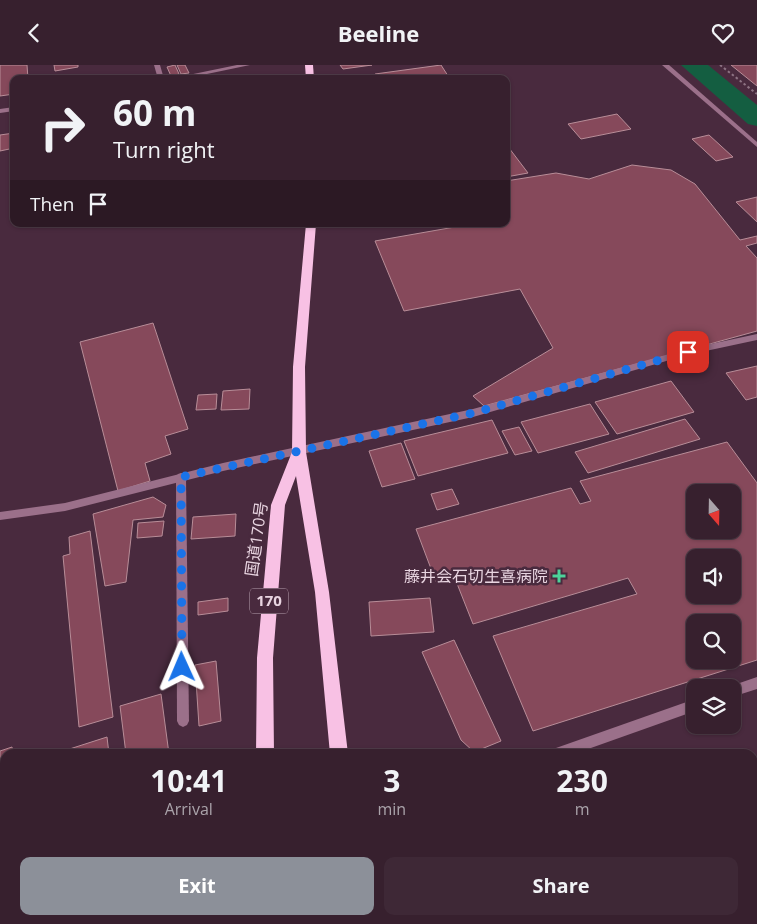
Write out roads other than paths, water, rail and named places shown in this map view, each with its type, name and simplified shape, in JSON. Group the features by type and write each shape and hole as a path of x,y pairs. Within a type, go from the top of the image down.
{"highway":[{"name":"国道170号","path":"311,227 299,367 298,451 322,592 338,749"},
{"name":"国道170号","path":"265,749 265,658 278,505 298,451"}],"street":[{"path":"193,75 247,65"},
{"path":"665,65 757,145"},
{"path":"0,516 64,507 181,477 473,413 688,352 757,337"},
{"path":"181,477 183,721"},
{"path":"741,688 757,683"},
{"path":"570,749 686,708"}],"waterway":[{"path":"693,65 757,118"}],"place":[{"name":"藤井会石切生喜病院","path":"559,576"}]}
